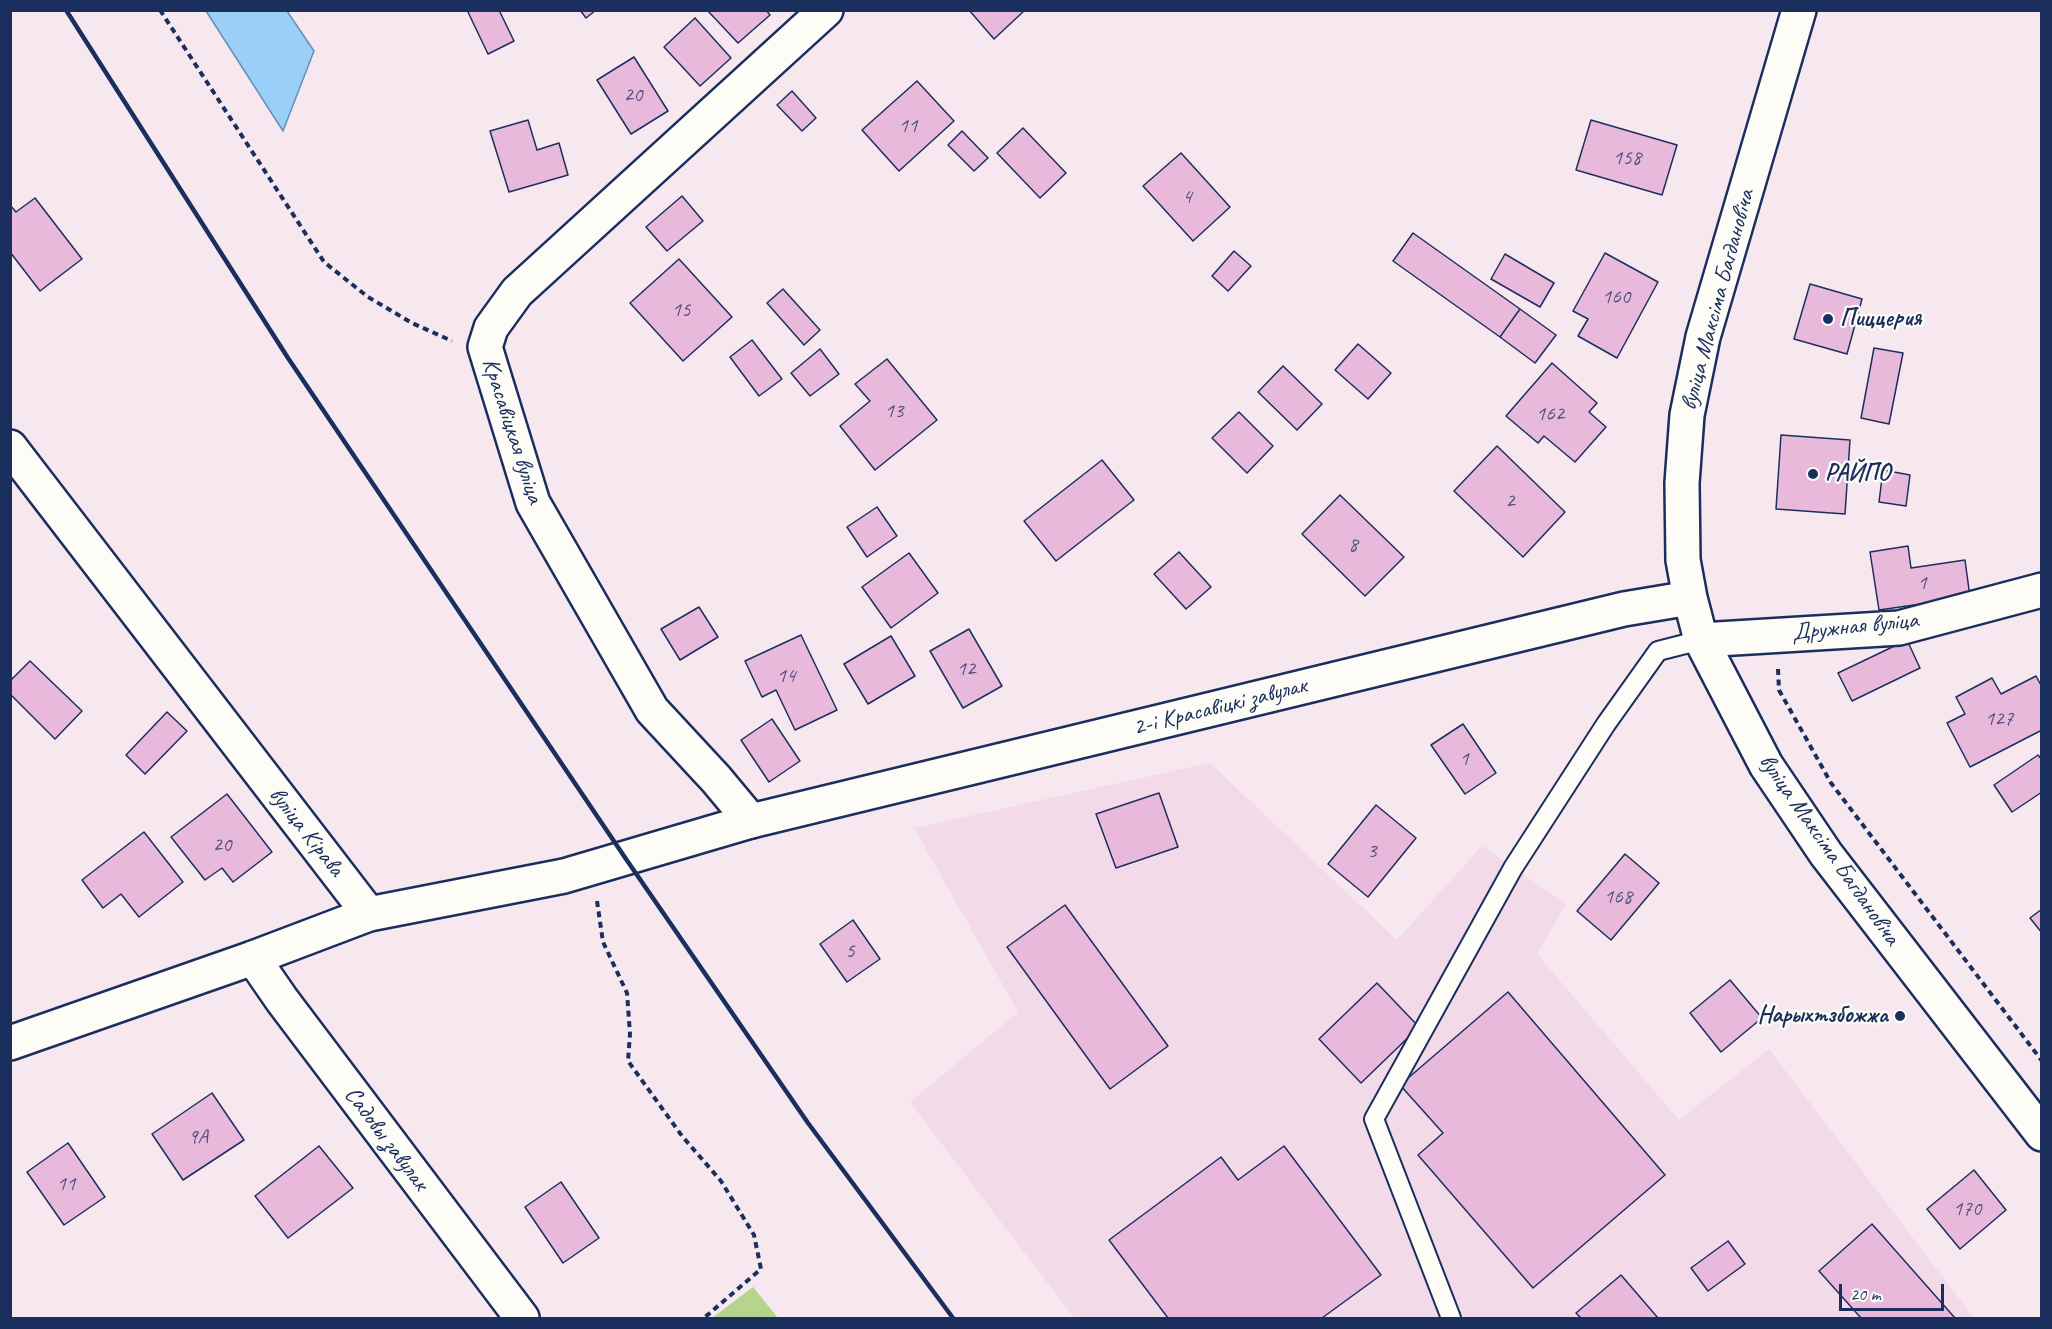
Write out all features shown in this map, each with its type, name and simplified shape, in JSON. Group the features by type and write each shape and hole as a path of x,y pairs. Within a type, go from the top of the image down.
{"main road":[{"name":"Красавіцкая вуліца","path":"751,821 716,779 651,710 533,503 485,347 491,328 517,292 826,10"},
{"name":"вуліца Максіма Багдановіча","path":"1799,10 1703,337 1687,415 1682,483 1683,560 1690,597 1701,640 1766,765 1826,854 2042,1134"},
{"name":"вуліца Кірава","path":"10,447 369,914"},
{"name":"Дружная вуліца","path":"1701,640 1899,627 2042,590"},
{"name":"2-і Красавіцкі завулак","path":"369,914 564,876 751,821 1624,609 1690,597"},
{"path":"10,1043 253,958 369,914"},
{"name":"Садовы завулак","path":"253,958 282,1000 522,1318"}],"lane":[{"path":"1450,1318 1374,1119 1513,868 1606,724 1658,651 1701,640"}],"path":[{"path":"160,10 324,262 368,297 412,322 460,345 485,347"},
{"path":"1775,636 1779,690 1831,783 2042,1061"},
{"path":"612,863 606,883 596,902 603,942 627,993 630,1034 628,1061 682,1136 721,1181 754,1235 761,1269 704,1318"}],"shaded area":[{"path":"1210,763 1397,940 1482,846 1566,904 1537,954 1679,1120 1769,1049 1974,1318 1074,1318 910,1102 1018,1012 914,828"}],"green space":[{"path":"753,1287 778,1318 712,1318"}],"water":[{"path":"206,11 287,11 314,51 283,131"}],"building":[{"path":"467,10 499,10 514,41 488,54"},
{"path":"580,10 596,10 586,18"},
{"path":"707,10 766,10 770,15 738,43"},
{"path":"969,10 1025,10 994,39"},
{"path":"695,18 731,58 700,86 664,47"},
{"path":"634,57 668,111 631,134 597,80"},
{"path":"917,81 954,121 899,171 862,130"},
{"path":"792,91 816,118 802,131 777,105"},
{"path":"528,120 537,150 559,143 568,175 509,192 490,131"},
{"path":"1591,120 1677,145 1662,195 1576,170"},
{"path":"1023,128 1066,173 1040,198 997,153"},
{"path":"962,131 988,158 974,171 948,145"},
{"path":"1181,153 1230,207 1193,241 1143,186"},
{"path":"682,196 703,221 667,251 646,227"},
{"path":"35,198 82,259 40,291 10,252 10,205 16,212"},
{"path":"1413,233 1520,309 1500,337 1393,261"},
{"path":"1234,251 1251,266 1228,291 1212,276"},
{"path":"1605,253 1658,282 1617,358 1578,336 1588,319 1573,311"},
{"path":"1505,254 1554,283 1540,307 1491,279"},
{"path":"679,259 732,317 683,361 630,303"},
{"name":"Пиццерия","path":"1810,284 1862,299 1847,354 1794,339"},
{"path":"783,289 820,330 804,345 767,303"},
{"path":"1520,309 1556,335 1535,363 1500,337"},
{"path":"752,340 782,379 759,396 730,357"},
{"path":"1358,344 1391,373 1368,399 1335,370"},
{"path":"1874,348 1903,353 1889,424 1861,418"},
{"path":"820,349 839,374 810,396 791,373"},
{"path":"887,359 937,420 875,470 840,426 870,401 855,384"},
{"path":"1552,363 1597,403 1589,412 1606,427 1575,462 1544,436 1538,443 1506,416"},
{"path":"1283,366 1322,404 1297,430 1258,392"},
{"path":"1239,412 1273,446 1247,473 1212,438"},
{"name":"РАЙПО","path":"1781,435 1850,440 1845,514 1776,509"},
{"path":"1497,446 1565,512 1523,557 1454,491"},
{"path":"1102,460 1134,500 1056,561 1024,521"},
{"path":"1883,470 1910,475 1906,506 1879,502"},
{"path":"1340,495 1404,557 1365,596 1302,534"},
{"path":"877,507 897,536 867,557 847,527"},
{"path":"1908,546 1911,568 1965,560 1970,597 1879,610 1870,552"},
{"path":"1179,552 1211,587 1186,609 1154,574"},
{"path":"909,553 938,593 891,628 862,587"},
{"path":"699,607 718,637 680,660 661,629"},
{"path":"969,629 1002,686 963,708 930,651"},
{"path":"801,635 837,710 795,730 776,690 762,697 745,661"},
{"path":"891,636 915,676 868,704 844,664"},
{"path":"1907,640 1920,668 1852,701 1838,673"},
{"path":"30,661 82,711 55,739 10,694 10,681"},
{"path":"2036,676 2042,687 2042,730 1970,767 1947,723 1965,714 1956,697 1992,678 2001,694"},
{"path":"167,712 187,731 145,774 126,755"},
{"path":"772,719 800,761 769,782 741,740"},
{"path":"1463,724 1496,773 1465,794 1431,745"},
{"path":"2038,755 2042,760 2042,792 2012,812 1994,785"},
{"path":"1159,793 1178,847 1116,868 1096,814"},
{"path":"227,794 272,852 233,882 222,868 205,880 171,837"},
{"path":"1376,805 1416,838 1368,897 1328,864"},
{"path":"144,832 183,882 139,917 121,894 103,908 82,880"},
{"path":"1625,854 1659,883 1611,940 1577,911"},
{"path":"1065,905 1168,1046 1110,1089 1007,947"},
{"path":"2042,909 2042,933 2030,918"},
{"path":"853,920 880,959 847,982 820,944"},
{"path":"1730,980 1762,1018 1721,1052 1690,1013"},
{"path":"1377,983 1419,1027 1361,1083 1319,1039"},
{"path":"1508,992 1665,1175 1533,1288 1418,1155 1443,1133 1400,1085"},
{"path":"212,1093 244,1140 183,1180 152,1134"},
{"path":"68,1143 105,1197 64,1225 27,1172"},
{"path":"319,1146 353,1188 288,1238 255,1196"},
{"path":"1284,1146 1381,1275 1322,1318 1168,1318 1109,1240 1221,1157 1238,1180"},
{"path":"1974,1170 2006,1210 1960,1249 1927,1209"},
{"path":"561,1182 599,1238 563,1263 525,1207"},
{"path":"1872,1224 1955,1318 1861,1318 1819,1271"},
{"path":"1728,1241 1745,1264 1708,1291 1691,1268"},
{"path":"1621,1275 1658,1318 1581,1318 1576,1313"}],"railway":[{"path":"66,10 288,358 626,859 808,1123 953,1318"}],"place":[{"name":"Пиццерия","path":"1828,319"},
{"name":"РАЙПО","path":"1813,474"},
{"name":"Нарыхтзбожжа","path":"1900,1016"}]}
